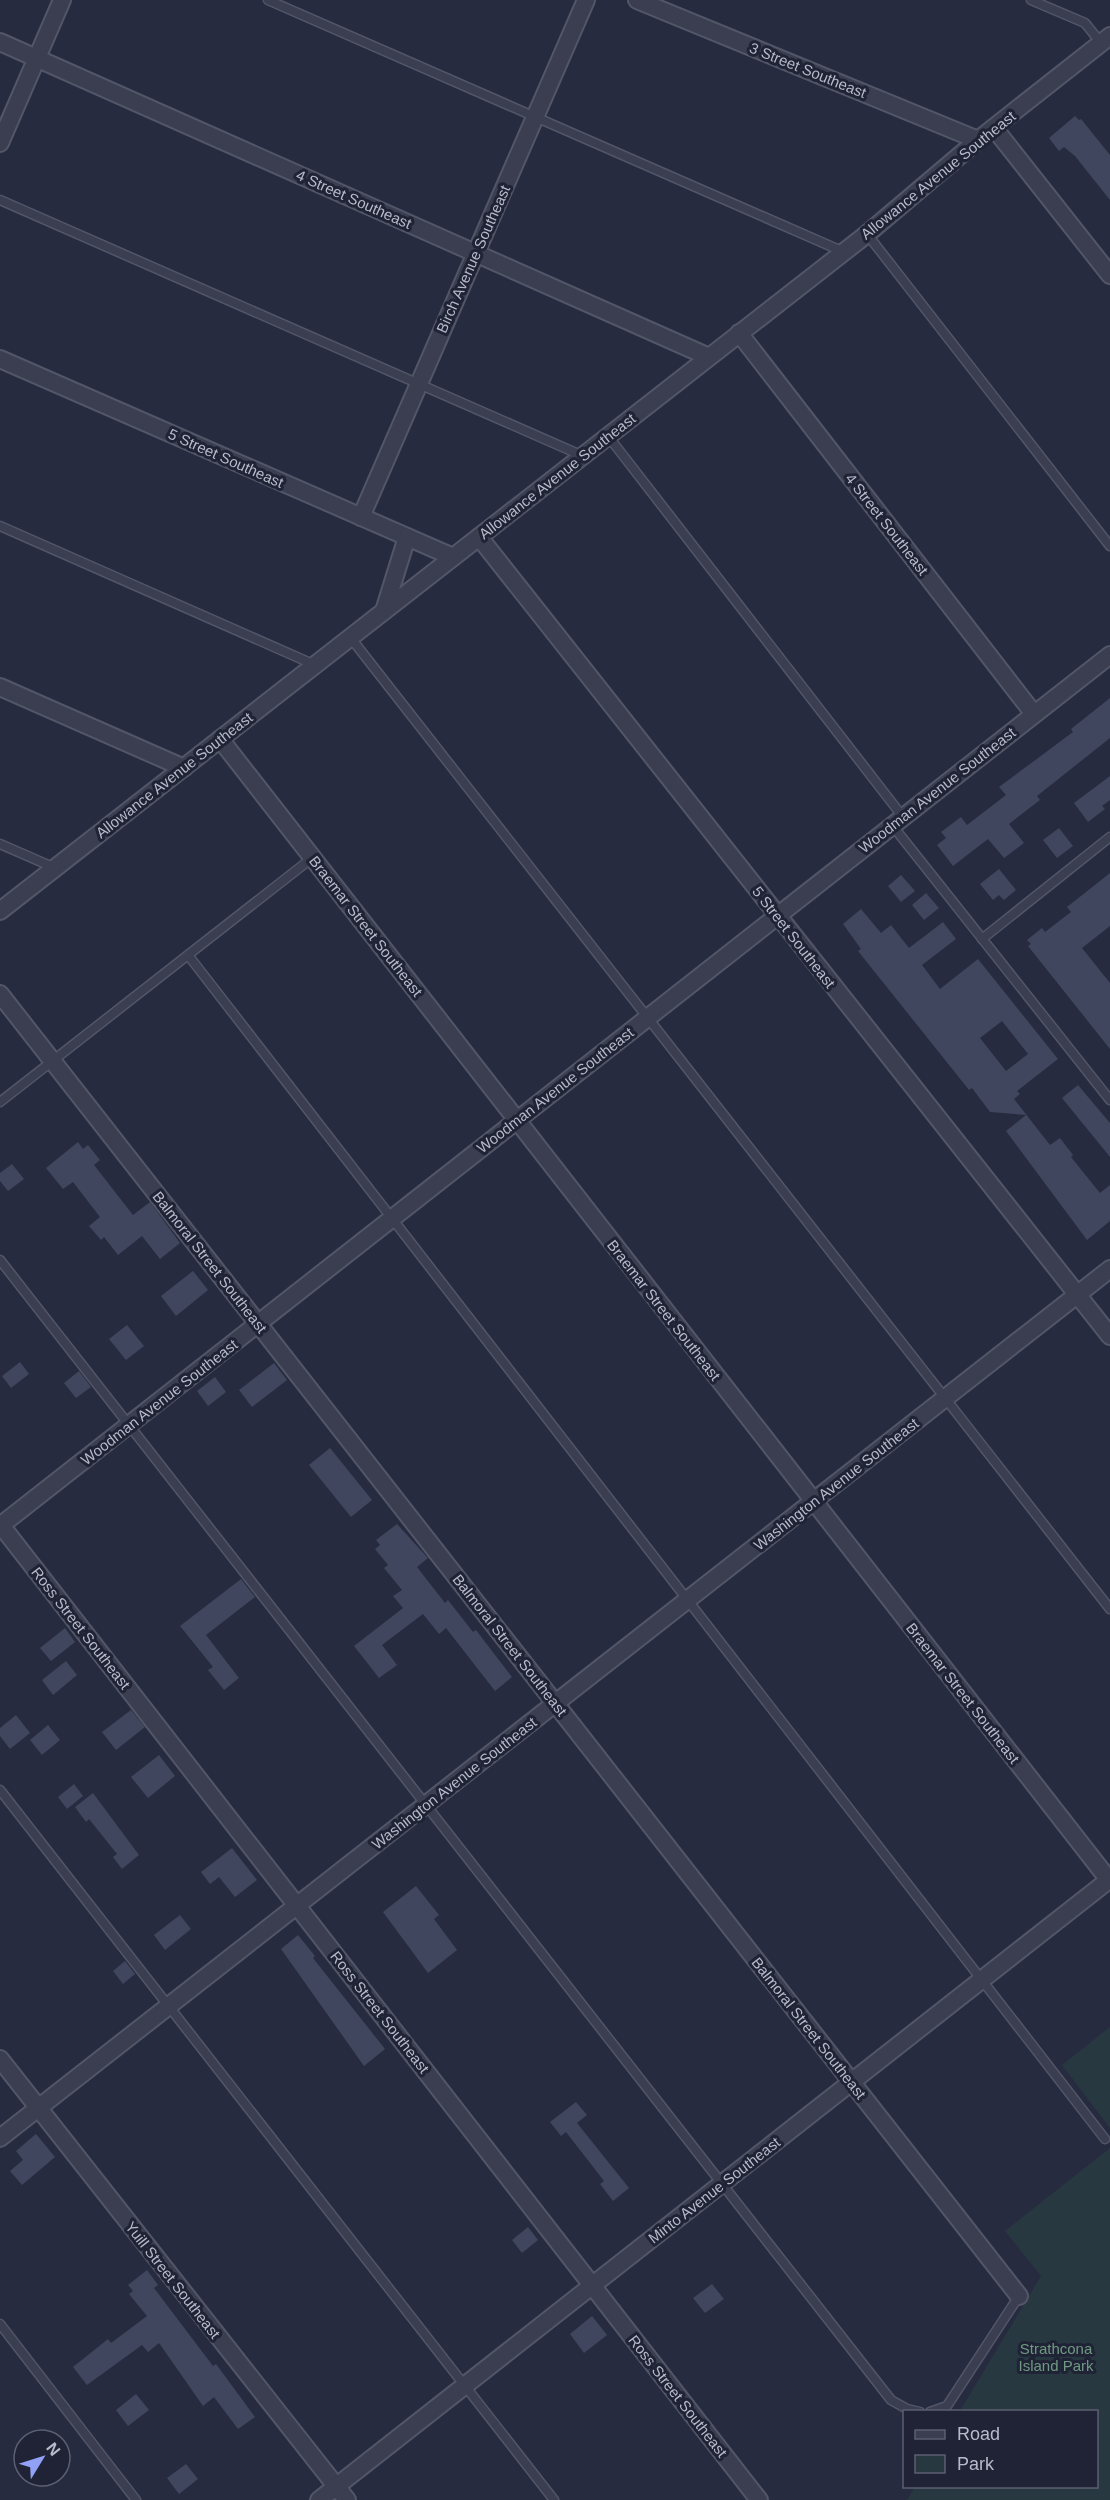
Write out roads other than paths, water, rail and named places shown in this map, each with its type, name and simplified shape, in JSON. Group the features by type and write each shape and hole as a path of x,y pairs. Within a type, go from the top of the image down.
{"street":[{"path":"0,143 62,0"},
{"name":"Birch Avenue Southeast","path":"361,517 586,0"},
{"name":"3 Street Southeast","path":"637,0 978,140"},
{"name":"Allowance Avenue Southeast","path":"0,911 867,234 978,140 1106,40"},
{"name":"4 Street Southeast","path":"0,42 709,357"},
{"path":"994,128 1110,275"},
{"name":"4 Street Southeast","path":"739,333 1034,714"},
{"name":"5 Street Southeast","path":"0,359 453,557"},
{"path":"384,611 407,537"},
{"name":"5 Street Southeast","path":"479,537 1110,1336"},
{"name":"Woodman Avenue Southeast","path":"0,1525 1110,654"},
{"path":"0,687 184,768"},
{"name":"Braemar Street Southeast","path":"220,740 1110,1880"},
{"name":"Balmoral Street Southeast","path":"0,994 1019,2296"},
{"name":"Washington Avenue Southeast","path":"0,2138 1110,1269"},
{"name":"Ross Street Southeast","path":"0,1525 759,2500"},
{"name":"Minto Avenue Southeast","path":"319,2500 1110,1880"},
{"name":"Yuill Street Southeast","path":"0,2059 347,2500"}],"lane":[{"path":"268,0 844,252"},
{"path":"1031,0 1085,23 1106,40"},
{"path":"0,200 583,456"},
{"path":"867,234 1110,546"},
{"path":"608,436 898,821 982,939 1110,1100"},
{"path":"0,526 315,665"},
{"path":"350,637 1110,1609"},
{"path":"982,939 1110,837"},
{"path":"0,844 55,868"},
{"path":"0,1102 312,858"},
{"path":"188,955 1105,2139"},
{"path":"0,1260 891,2400 911,2410"},
{"path":"0,1790 554,2500"},
{"path":"936,2410 947,2406 1019,2296"},
{"path":"0,2324 136,2500"}],"park label":[{"name":"Strathcona Island Park","path":"1056,2356"}]}
